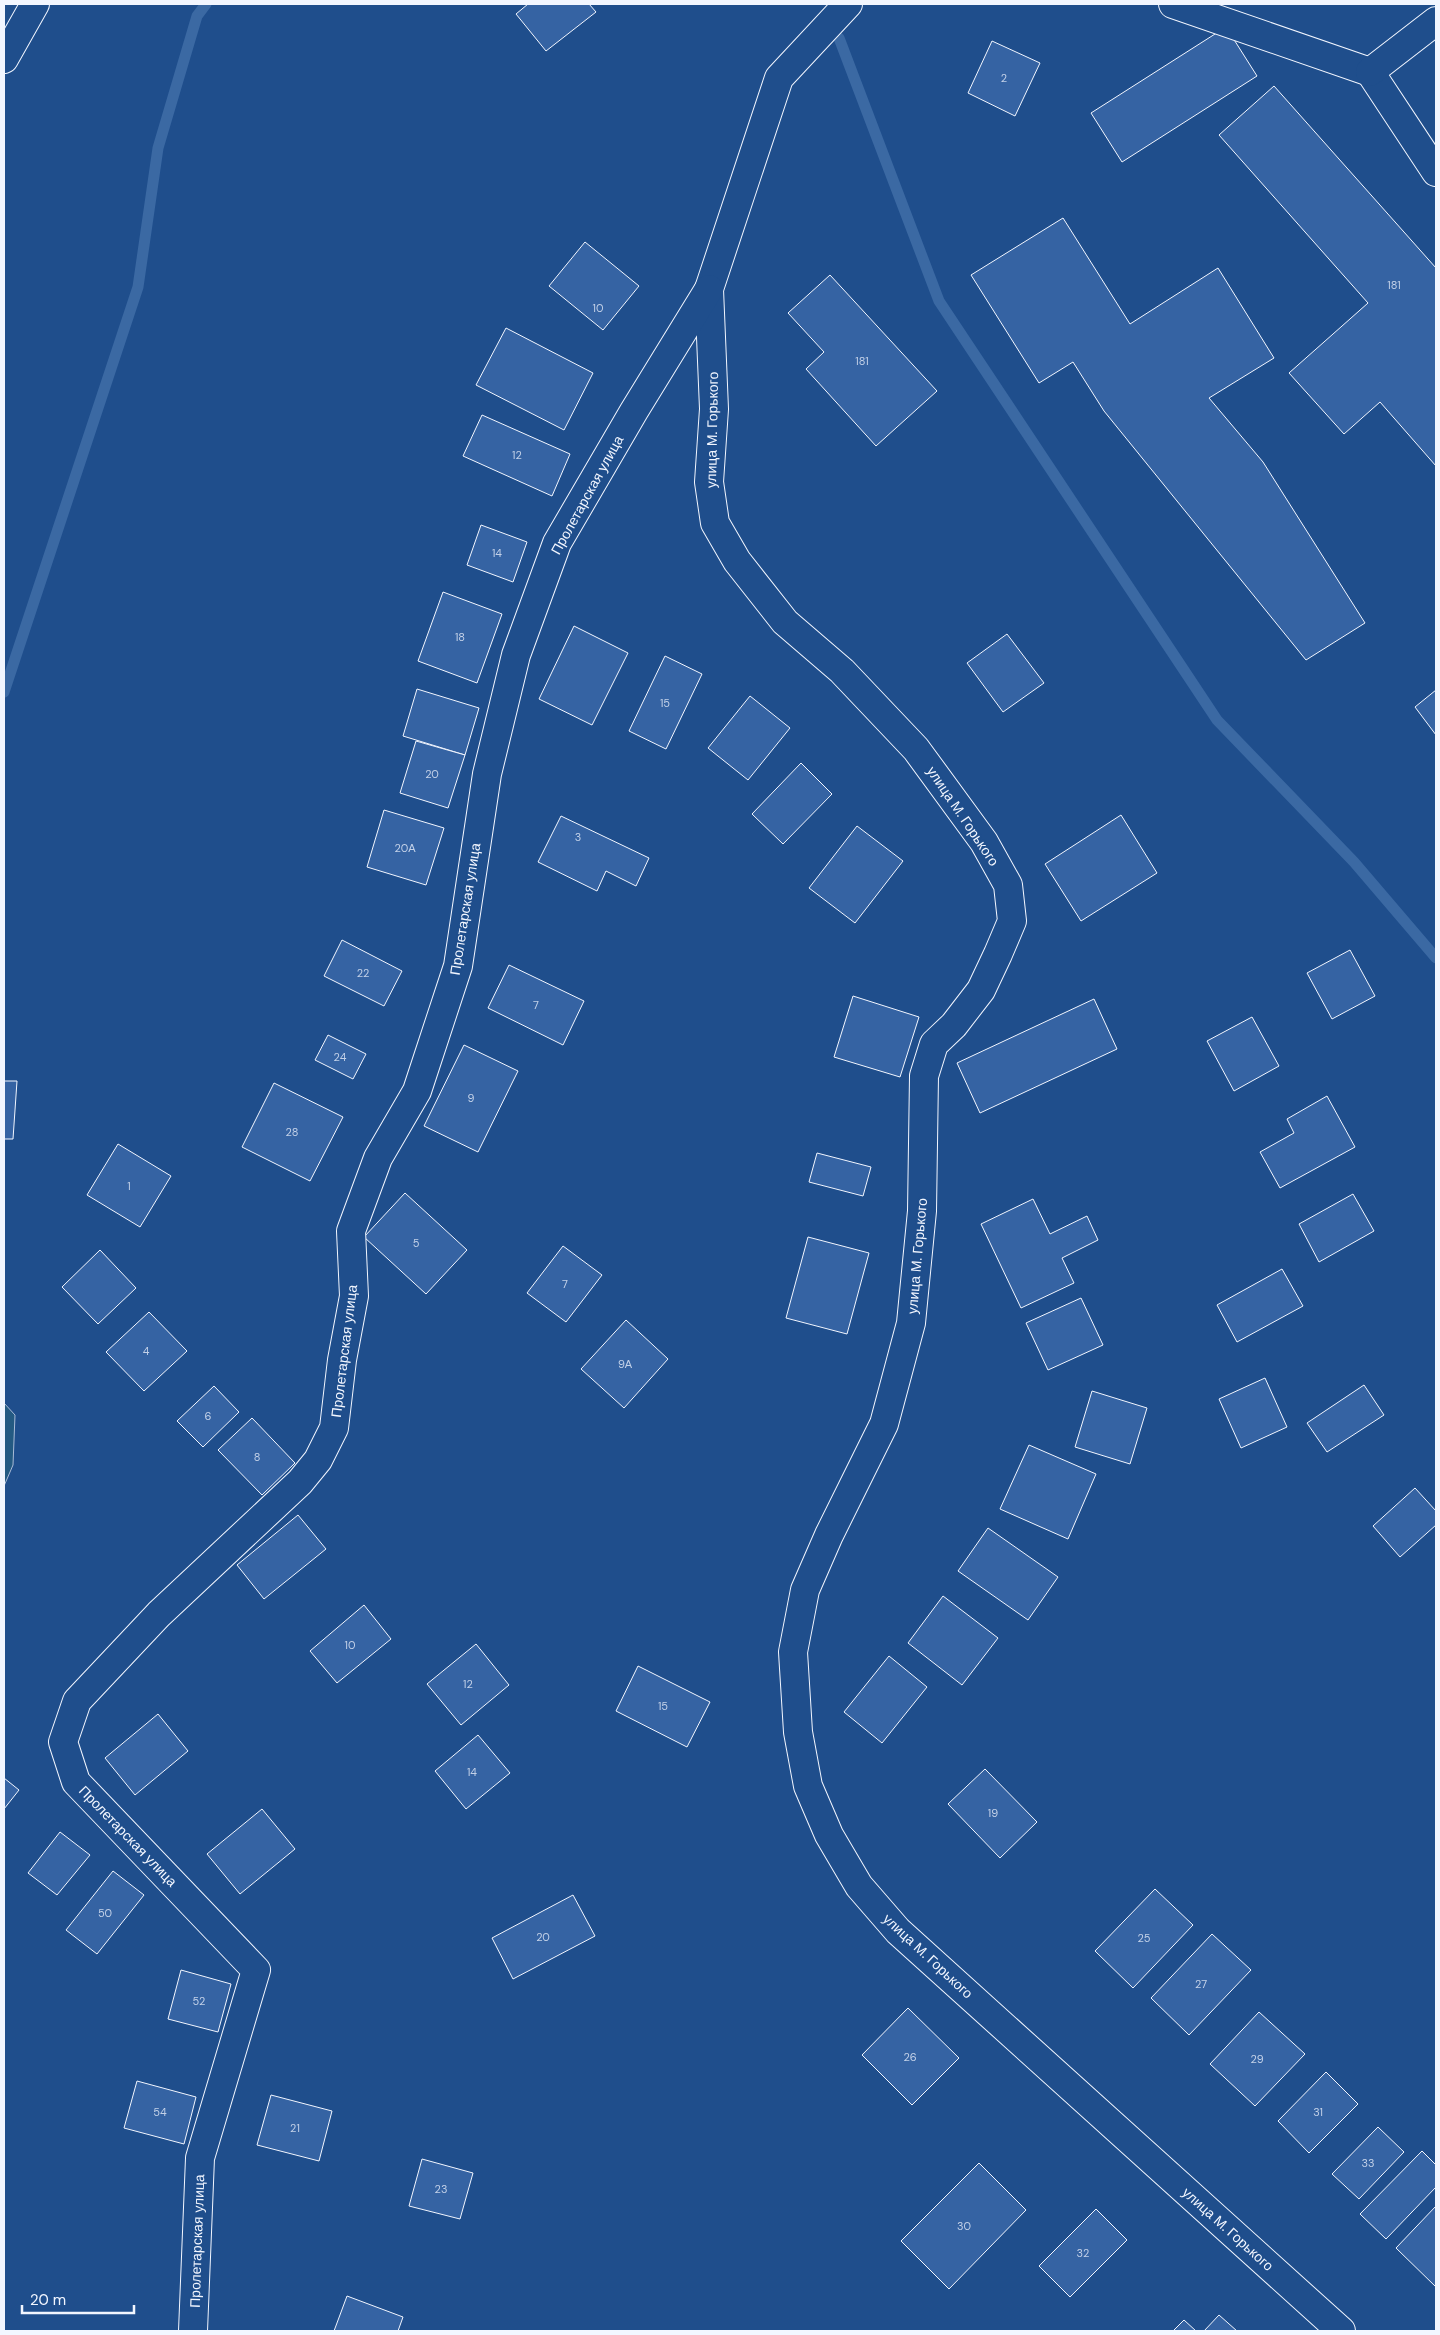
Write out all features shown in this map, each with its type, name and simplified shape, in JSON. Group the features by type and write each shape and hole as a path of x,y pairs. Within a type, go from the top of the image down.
{"street":[{"path":"4,59 35,4"},
{"name":"улица М. Горького","path":"848,4 779,78 709,289 714,409 709,482 715,522 737,561 785,622 842,671 916,749 984,842 1008,885 1012,921 981,990 954,1025 934,1044 924,1076 922,1212 911,1323 884,1424 829,1535 805,1590 794,1652 798,1732 808,1786 829,1834 858,1886 898,1931 1341,2331"},
{"path":"1186,6 1370,72 1436,172"},
{"path":"1370,72 1436,21"},
{"name":"Пролетарская улица","path":"193,2331 200,2158 256,1970 76,1782 63,1742 77,1701 159,1614 300,1482 318,1460 334,1428 342,1360 354,1296 352,1231 378,1158 417,1091 458,966 487,774 516,654 557,543 634,411 709,289"}],"shaded area":[{"path":"4,1403 15,1415 13,1465 4,1486"}],"building":[{"path":"528,4 589,4 596,12 546,51 516,14"},
{"path":"1226,27 1257,76 1122,162 1091,113"},
{"path":"992,41 1040,63 1015,116 968,93"},
{"path":"1274,86 1436,268 1436,466 1380,402 1344,434 1289,373 1368,303 1219,135"},
{"path":"1063,218 1130,324 1218,268 1274,358 1209,398 1263,462 1365,623 1306,660 1104,411 1073,362 1039,383 971,275"},
{"path":"585,242 639,286 603,330 549,286"},
{"path":"830,275 937,391 876,446 806,369 824,352 788,313"},
{"path":"506,328 593,373 564,430 476,385"},
{"path":"482,415 570,454 552,496 463,456"},
{"path":"481,525 527,542 513,582 467,565"},
{"path":"443,592 502,614 477,683 418,661"},
{"path":"574,626 628,653 592,725 539,699"},
{"path":"1007,634 1044,683 1003,712 967,663"},
{"path":"665,656 702,674 666,749 629,731"},
{"path":"417,689 479,708 465,755 403,736"},
{"path":"1436,690 1436,735 1415,707"},
{"path":"750,696 790,728 748,780 708,748"},
{"path":"416,741 465,755 448,808 400,793"},
{"path":"801,763 832,794 783,844 752,814"},
{"path":"384,810 444,828 426,885 367,867"},
{"path":"1121,815 1157,873 1081,921 1045,864"},
{"path":"561,816 649,858 636,886 606,871 597,891 538,862"},
{"path":"857,826 903,861 855,923 809,888"},
{"path":"342,940 402,971 384,1006 324,976"},
{"path":"1350,950 1375,996 1332,1019 1307,973"},
{"path":"509,965 584,1001 563,1045 488,1008"},
{"path":"853,996 919,1017 900,1077 834,1057"},
{"path":"1094,999 1117,1049 980,1113 957,1063"},
{"path":"1252,1017 1279,1066 1234,1091 1207,1041"},
{"path":"328,1035 366,1054 353,1079 315,1060"},
{"path":"464,1045 518,1071 478,1152 424,1126"},
{"path":"4,1081 17,1081 13,1139 4,1139"},
{"path":"274,1083 343,1117 310,1181 242,1147"},
{"path":"1327,1096 1355,1147 1280,1188 1260,1152 1294,1133 1287,1119"},
{"path":"118,1144 171,1176 140,1227 87,1195"},
{"path":"817,1153 871,1167 863,1196 809,1182"},
{"path":"405,1193 467,1250 426,1294 364,1237"},
{"path":"1353,1194 1374,1231 1319,1262 1299,1224"},
{"path":"1033,1199 1050,1234 1087,1216 1098,1240 1062,1258 1074,1283 1021,1308 981,1224"},
{"path":"808,1237 869,1253 847,1334 786,1318"},
{"path":"563,1246 602,1275 566,1322 527,1293"},
{"path":"100,1250 136,1288 98,1324 62,1287"},
{"path":"1282,1269 1303,1306 1237,1342 1217,1305"},
{"path":"1081,1298 1103,1345 1048,1370 1026,1323"},
{"path":"149,1312 187,1351 144,1391 106,1352"},
{"path":"626,1320 668,1359 624,1408 581,1369"},
{"path":"1265,1378 1287,1427 1241,1448 1219,1399"},
{"path":"1364,1385 1384,1415 1327,1452 1307,1423"},
{"path":"214,1386 239,1412 203,1447 177,1421"},
{"path":"1092,1391 1147,1408 1130,1464 1075,1447"},
{"path":"252,1418 295,1463 262,1495 218,1450"},
{"path":"1029,1445 1096,1474 1068,1539 1000,1509"},
{"path":"1415,1488 1436,1511 1436,1525 1400,1557 1373,1526"},
{"path":"298,1515 326,1549 264,1599 237,1565"},
{"path":"988,1528 1058,1577 1028,1620 958,1571"},
{"path":"943,1596 998,1638 962,1685 908,1643"},
{"path":"364,1605 391,1639 337,1683 310,1651"},
{"path":"476,1644 509,1685 461,1725 427,1684"},
{"path":"889,1656 927,1687 882,1743 844,1712"},
{"path":"638,1666 710,1702 687,1747 616,1711"},
{"path":"158,1714 188,1751 135,1795 105,1758"},
{"path":"478,1735 510,1773 466,1809 435,1771"},
{"path":"985,1769 1037,1822 1000,1858 948,1804"},
{"path":"4,1778 19,1790 4,1809"},
{"path":"262,1809 295,1849 240,1894 207,1854"},
{"path":"60,1832 90,1855 57,1895 28,1873"},
{"path":"113,1871 144,1895 97,1954 66,1930"},
{"path":"1155,1889 1193,1925 1133,1988 1095,1951"},
{"path":"573,1895 595,1936 513,1979 492,1938"},
{"path":"1212,1934 1251,1970 1189,2035 1151,1998"},
{"path":"181,1970 231,1984 218,2032 168,2019"},
{"path":"908,2008 959,2058 912,2105 862,2055"},
{"path":"1259,2012 1305,2054 1255,2106 1210,2064"},
{"path":"1326,2072 1358,2104 1309,2153 1278,2121"},
{"path":"137,2081 196,2097 184,2144 124,2128"},
{"path":"271,2095 332,2111 319,2161 257,2145"},
{"path":"1378,2127 1404,2152 1359,2199 1332,2174"},
{"path":"1422,2151 1436,2165 1436,2187 1386,2239 1360,2214"},
{"path":"422,2159 473,2173 460,2219 409,2206"},
{"path":"979,2163 1026,2210 949,2289 901,2241"},
{"path":"1436,2206 1436,2287 1396,2248"},
{"path":"1096,2209 1127,2240 1070,2297 1039,2266"},
{"path":"347,2296 403,2317 398,2331 334,2331"},
{"path":"1219,2315 1237,2331 1204,2331"},
{"path":"1184,2320 1196,2331 1173,2331"}],"waterway":[{"path":"4,692 138,287 158,148 197,16 206,4"},
{"path":"839,38 939,301 1217,720 1354,862 1436,958"}]}
